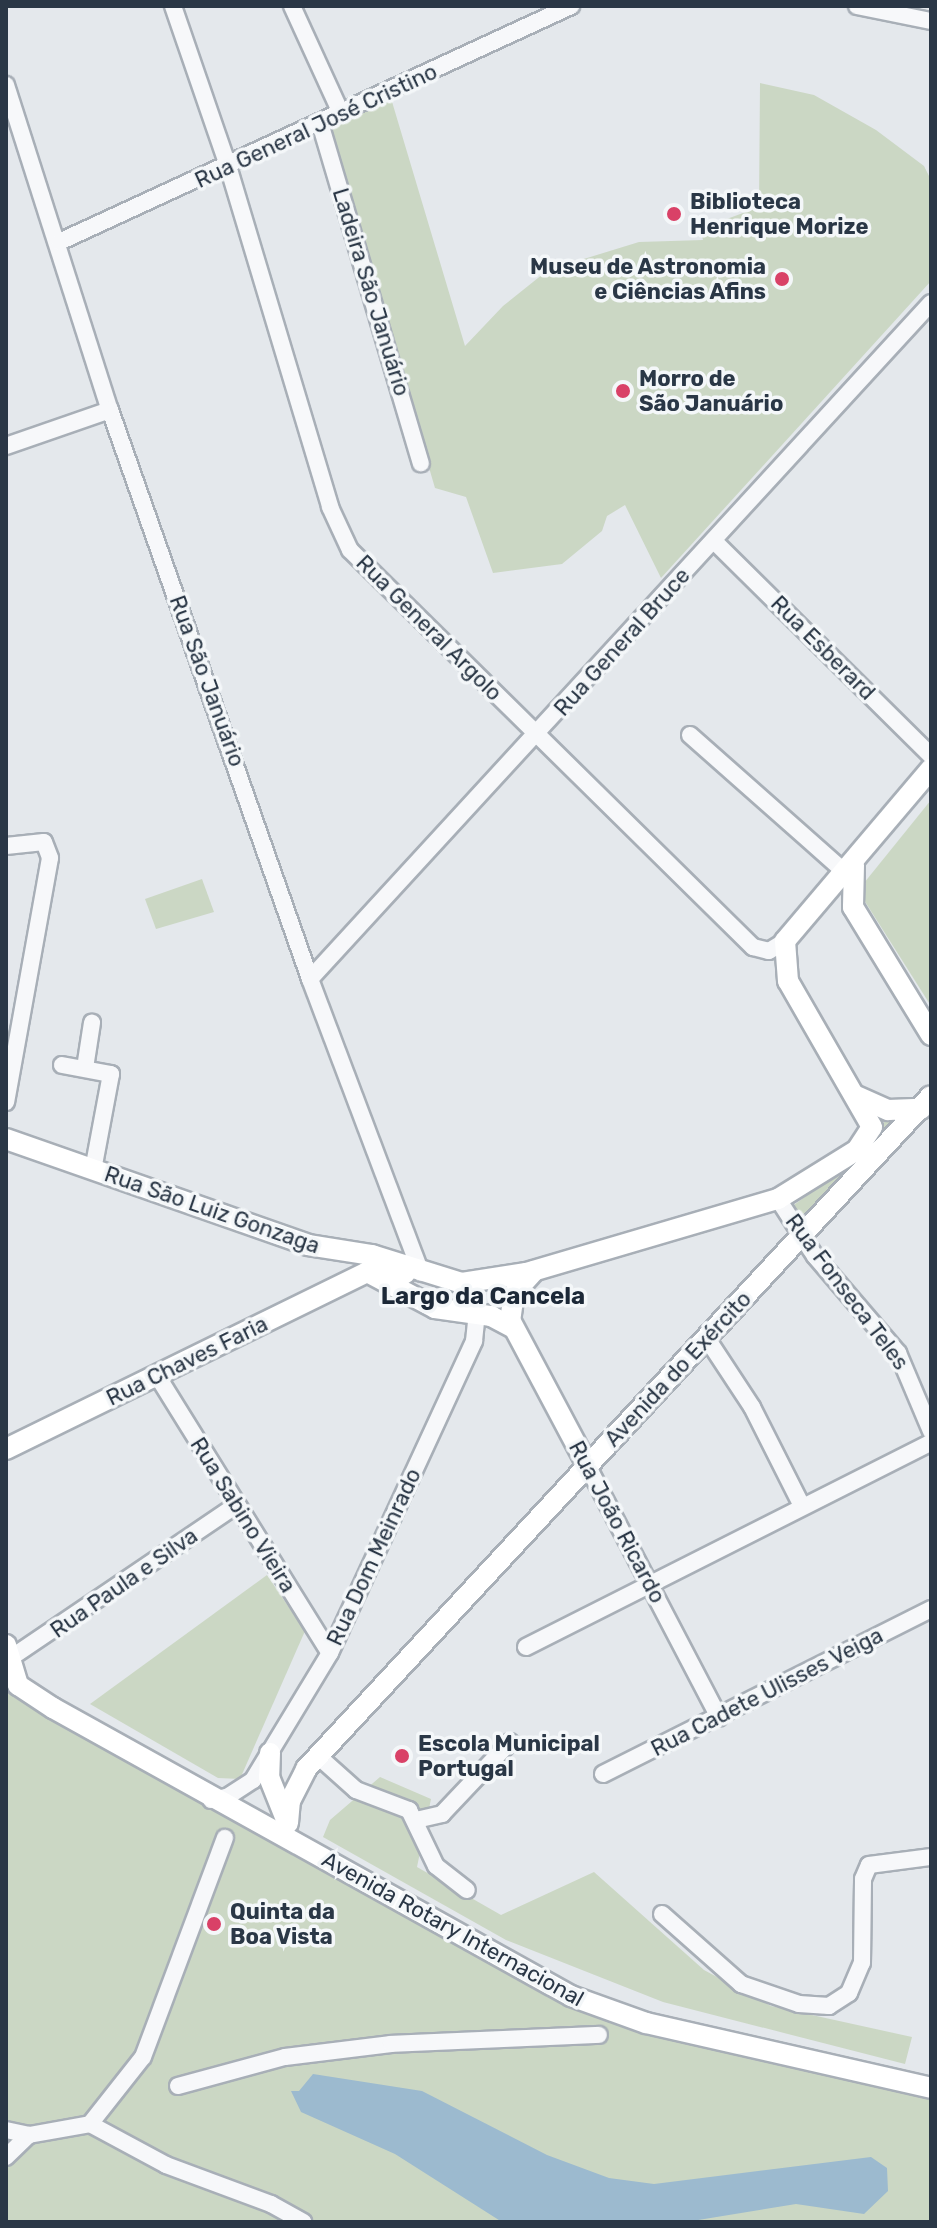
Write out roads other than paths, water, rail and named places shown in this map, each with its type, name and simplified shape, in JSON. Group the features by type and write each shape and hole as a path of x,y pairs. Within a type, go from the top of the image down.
{"main road":[{"path":"785,941 851,870 931,769"},
{"path":"851,870 853,907 931,1035"},
{"name":"Rua São Luiz Gonzaga","path":"6,1139 324,1250 372,1255 421,1273 462,1283 534,1271 778,1199 867,1142 871,1122 788,981 785,941"},
{"path":"856,1096 888,1110 928,1104"},
{"name":"Avenida do Exército","path":"288,1823 295,1786 318,1756 706,1337 928,1104"},
{"path":"324,1250 416,1301 477,1314 512,1327 511,1303 534,1271"},
{"path":"367,1272 421,1273"},
{"name":"Rua Chaves Faria","path":"6,1449 367,1272"},
{"name":"Rua João Ricardo","path":"512,1327 587,1465"},
{"name":"Avenida Rotary Internacional","path":"11,1660 53,1708 211,1800 313,1852 544,1982 603,2009 931,2088"},
{"path":"270,1753 269,1777 288,1823 313,1852"}],"street":[{"name":"Rua General Argolo","path":"173,6 228,166 337,527 368,569 753,947 769,951 785,941"},
{"path":"292,6 341,113"},
{"name":"Rua General José Cristino","path":"59,242 571,6"},
{"path":"857,6 931,21"},
{"name":"Rua São Januário","path":"8,97 59,242 110,410 310,979 421,1273"},
{"name":"Ladeira São Januário","path":"320,123 421,463"},
{"name":"Rua General Bruce","path":"310,979 538,735 931,303"},
{"path":"6,446 110,410"},
{"name":"Rua Esberard","path":"714,541 931,756"},
{"path":"690,735 851,870"},
{"path":"6,846 44,842 50,858 6,1102"},
{"path":"85,1068 92,1023"},
{"path":"62,1065 111,1074 93,1170"},
{"name":"Rua Fonseca Teles","path":"778,1199 801,1236 898,1353 926,1398 931,1431"},
{"path":"462,1283 477,1314"},
{"name":"Rua Dom Meinrado","path":"211,1800 241,1790 270,1753 330,1653 474,1341 477,1314"},
{"path":"706,1337 752,1407 802,1506"},
{"name":"Rua Sabino Vieira","path":"158,1377 235,1506 330,1653"},
{"path":"526,1647 931,1442"},
{"name":"Rua João Ricardo","path":"587,1465 719,1718"},
{"name":"Rua Paula e Silva","path":"11,1660 235,1506"},
{"name":"Rua Cadete Ulisses Veiga","path":"603,1774 931,1609"},
{"path":"416,1820 442,1814 510,1742"},
{"path":"318,1756 356,1790 409,1810 436,1866 467,1890"},
{"path":"90,2124 143,2057 225,1838"},
{"path":"662,1914 741,1984 799,2004 829,2006 849,1993 862,1963 865,1870 882,1859 931,1857"},
{"path":"178,2086 285,2057 376,2045 599,2035"},
{"path":"6,2130 29,2135 90,2124 166,2165 271,2204 303,2222"},
{"path":"6,2157 29,2135"}],"water":[{"path":"313,2074 422,2091 547,2155 609,2178 654,2184 871,2157 887,2168 888,2191 864,2214 796,2204 686,2222 502,2222 395,2154 301,2112 291,2091 299,2091"}],"place":[{"name":"Biblioteca Henrique Morize","path":"674,214"},
{"name":"Museu de Astronomia e Ciências Afins","path":"782,279"},
{"name":"Morro de São Januário","path":"623,391"},
{"name":"Escola Municipal Portugal","path":"402,1756"},
{"name":"Quinta da Boa Vista","path":"214,1924"}],"district":[{"name":"Largo da Cancela","path":"483,1297"}]}
